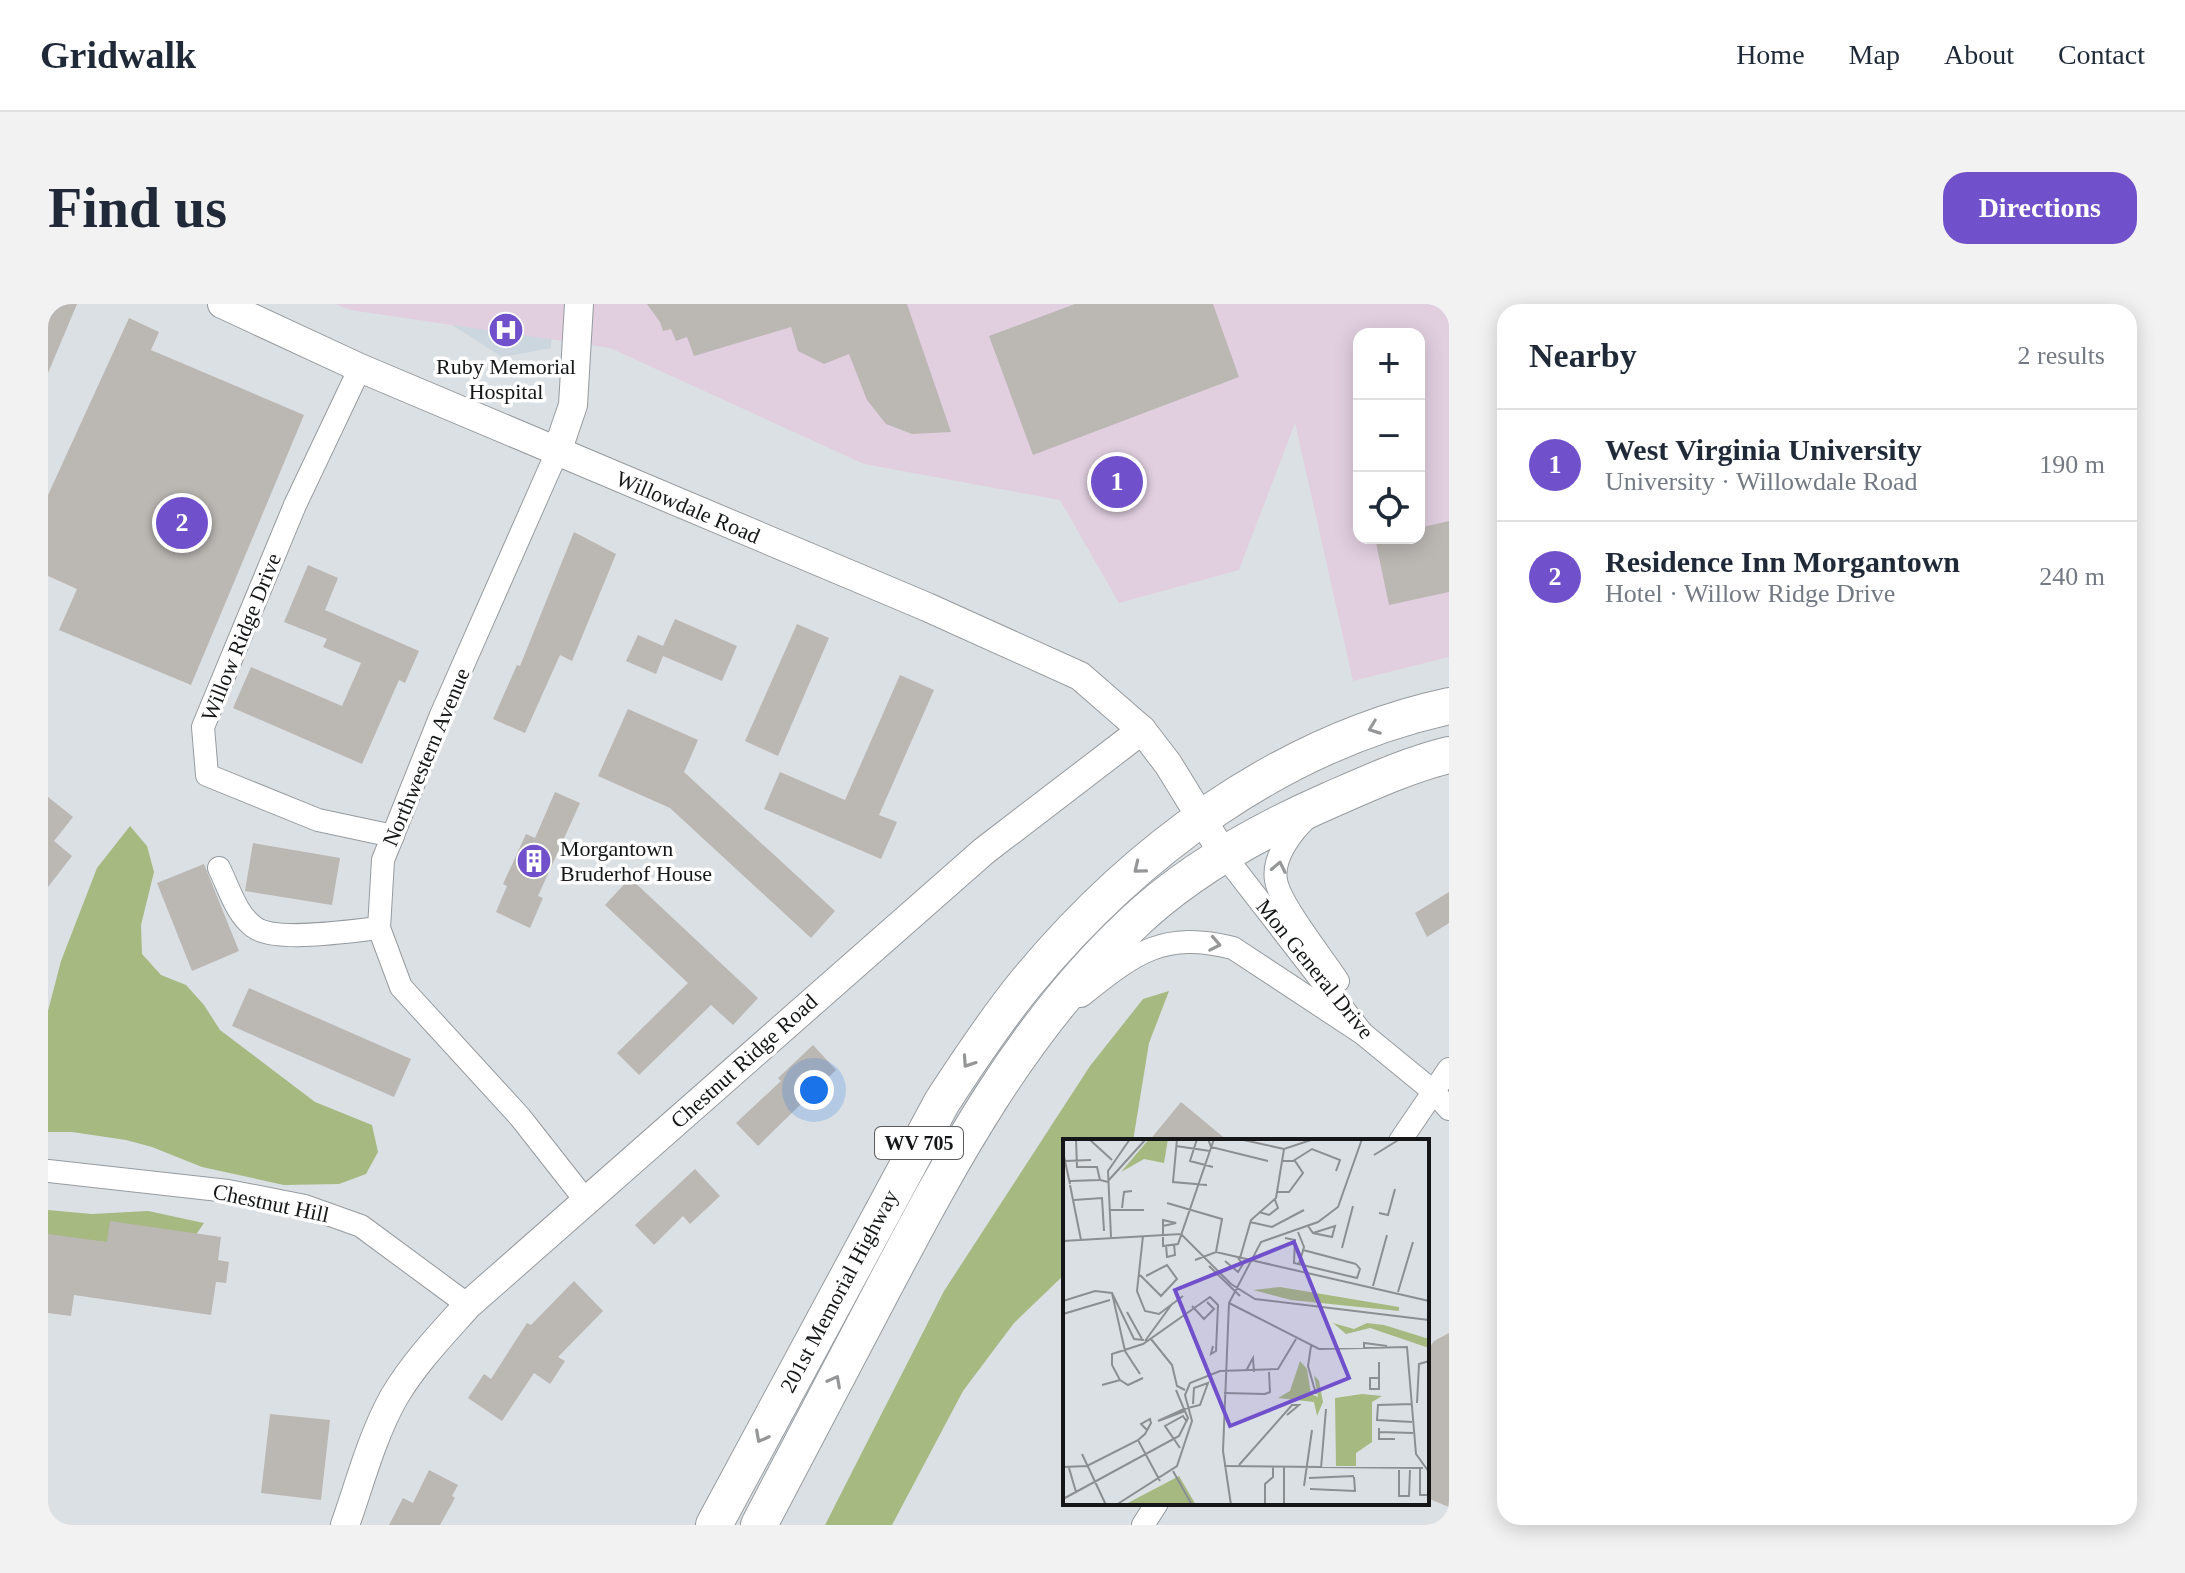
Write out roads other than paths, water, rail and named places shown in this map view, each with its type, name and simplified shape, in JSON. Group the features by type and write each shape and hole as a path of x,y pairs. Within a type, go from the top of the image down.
{"main road":[{"name":"WV 705","path":"1200,819 1255,783 1317,750 1408,715 1449,706"},
{"name":"WV 705","path":"1224,855 1323,803 1382,777 1449,755"},
{"name":"201st Memorial Highway","path":"714,1525 934,1115 979,1046 1026,983 1081,922 1128,876 1200,819"},
{"name":"201st Memorial Highway","path":"759,1525 938,1187 982,1108 1029,1039 1131,924 1182,882 1224,855"}],"street":[{"name":"Willowdale Road","path":"222,304 360,368 927,607 1080,676 1142,730"},
{"path":"557,452 573,405 579,304"},
{"name":"Willow Ridge Drive","path":"360,368 295,505 203,727 207,775 318,820 393,836"},
{"name":"Northwestern Avenue","path":"557,452 441,715 383,860 379,928 401,987 520,1117 586,1201"},
{"path":"1142,730 1168,764 1224,855"},
{"name":"Chestnut Ridge Road","path":"345,1525 374,1442 394,1398 416,1365 468,1305 984,851 1142,730"},
{"path":"1323,803 1301,822 1286,844 1277,862 1275,880 1286,904 1338,981 1362,1033"},
{"name":"Mon General Drive","path":"1224,855 1362,1033 1434,1092 1449,1109"},
{"path":"219,868 240,912 256,929 286,936 379,928"},
{"path":"1029,1039 1123,963 1158,946 1188,940 1233,948 1362,1033"},
{"path":"1401,1139 1449,1069"},
{"name":"Chestnut Hill","path":"48,1171 53,1169 131,1182 228,1191 305,1206 361,1226 468,1305"},
{"path":"1143,1525 1156,1505"}],"place":[{"name":"Ruby Memorial Hospital","path":"506,330"},
{"name":"West Virginia University","path":"1117,482"},
{"name":"Residence Inn Morgantown","path":"182,523"},
{"name":"Morgantown Bruderhof House","path":"534,861"}]}
